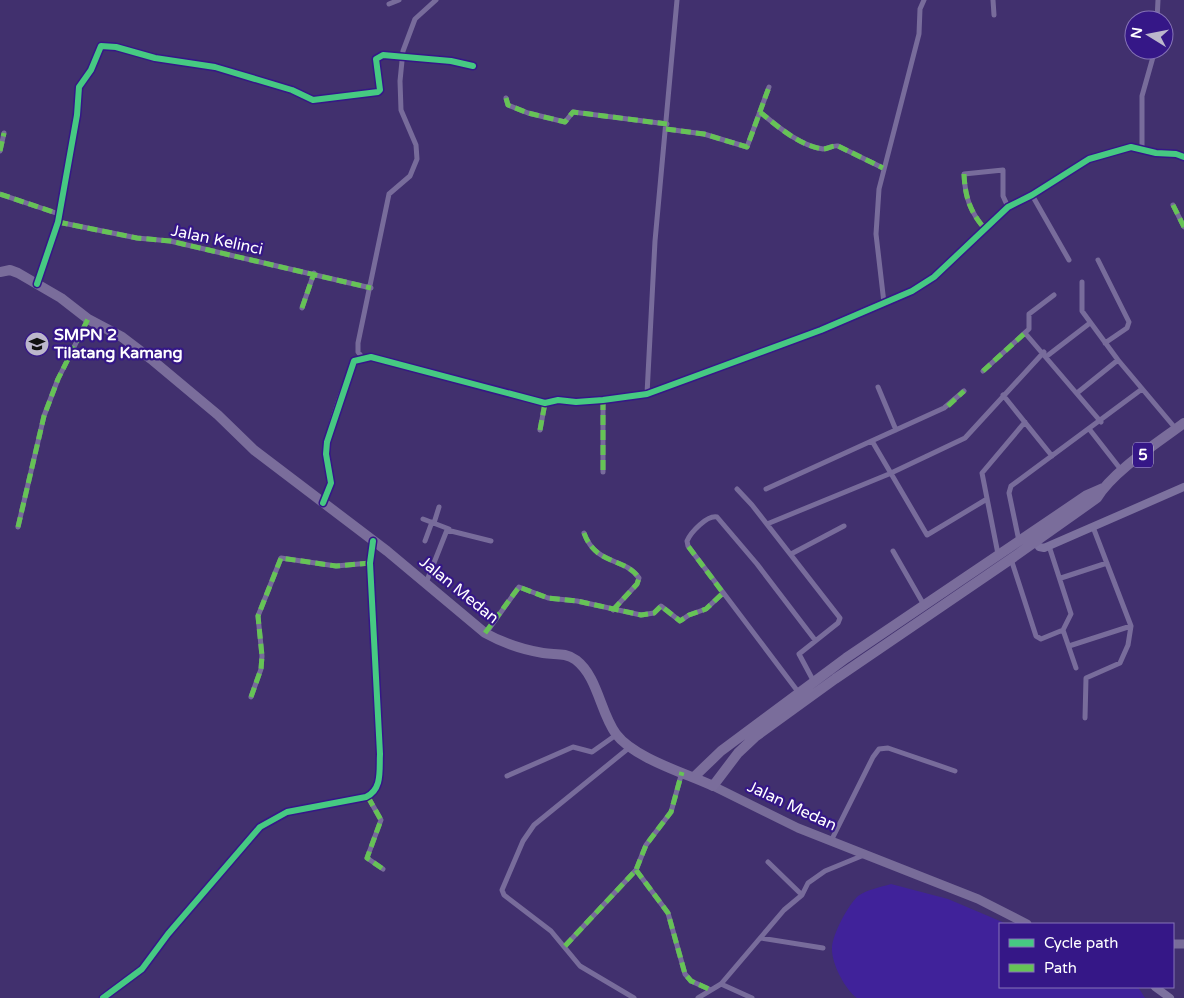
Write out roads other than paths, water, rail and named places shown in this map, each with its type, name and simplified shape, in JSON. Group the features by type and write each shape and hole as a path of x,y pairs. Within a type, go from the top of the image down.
{"highway":[{"name":"Jalan Medan","path":"5,271 37,284 61,298 88,319 122,337 218,415 254,450 374,540 485,633 504,642 544,654 562,653 576,660 591,680 616,734 630,747 713,786"},
{"name":"5","path":"1033,539 1087,495 1103,488 1180,426"},
{"path":"713,786 732,759 751,741 972,580 999,556 1019,543 1033,539"},
{"path":"694,777 721,751 814,682 924,605 1011,560 1033,539"}],"main road":[{"name":"Jalan Medan","path":"713,786 791,824 864,855 978,899 1025,923"}],"street":[{"path":"389,4 399,0"},
{"path":"362,357 358,352 358,342 371,288 389,194 410,176 417,159 416,145 401,110 402,56 412,24 436,0"},
{"path":"647,394 655,241 677,0"},
{"path":"884,303 876,234 883,168 918,40 920,9 924,0"},
{"path":"993,0 994,16"},
{"path":"37,284 58,222 75,124 79,87 91,70 101,46 116,47 155,58 215,67 292,90 313,100 378,92 380,90 376,58 389,54 452,61 472,66"},
{"path":"1142,149 1142,96 1152,60"},
{"path":"506,98 508,105 517,109 564,122 574,112 666,126 704,134 746,147 769,87"},
{"path":"760,112 787,132 814,146 826,149 838,146 883,168"},
{"path":"0,151 4,133"},
{"path":"323,503 331,483 326,454 327,442 354,361 362,357 371,357 545,403 558,400 576,402 603,400 647,394 821,330 912,291 934,277 986,230 1008,207 1032,196 1089,159 1124,148 1142,149 1152,153 1171,153 1184,157"},
{"path":"986,230 974,217 966,200 964,174 1003,170 1003,196 1008,207"},
{"path":"0,194 59,214"},
{"path":"1032,196 1068,260"},
{"path":"1173,205 1184,227"},
{"name":"Jalan Kelinci","path":"58,222 138,238 170,241 220,254 314,273 371,288"},
{"path":"1098,260 1129,322 1128,328 1105,342"},
{"path":"0,265 5,271"},
{"path":"302,308 314,273"},
{"path":"1082,282 1081,308 1090,323 1142,390 1180,426"},
{"path":"983,371 1025,332 1029,327 1028,315 1054,295"},
{"path":"18,527 44,416 58,379 88,319"},
{"path":"767,524 890,474 967,436 1003,395 1046,354 1090,323"},
{"path":"1025,332 1046,354 1100,422"},
{"path":"1077,393 1118,360"},
{"path":"878,387 896,430"},
{"path":"1019,543 1009,490 1142,390"},
{"path":"766,488 944,408 964,391"},
{"path":"1003,395 1052,456"},
{"path":"603,400 604,472"},
{"path":"540,430 545,403"},
{"path":"999,556 982,473 1025,422"},
{"path":"1090,430 1122,471"},
{"path":"872,441 927,535 987,499"},
{"path":"1033,539 1041,548 1049,546 1184,487"},
{"path":"737,489 791,554 840,618 838,623 815,640 798,656 814,682"},
{"path":"426,541 439,507"},
{"path":"799,693 687,543 690,535 713,517 719,519 757,564 815,640"},
{"path":"423,519 449,529 492,541"},
{"path":"791,554 844,526"},
{"path":"1085,718 1086,678 1120,663 1128,645 1131,626 1093,527"},
{"path":"426,583 446,530 449,529"},
{"path":"584,533 595,552 634,572 639,578 637,584 613,610"},
{"path":"103,998 142,969 168,934 260,827 287,812 368,796 378,785 380,754 370,563 374,540"},
{"path":"1011,560 1036,636 1042,639 1063,630 1072,612 1049,546"},
{"path":"893,551 924,605"},
{"path":"251,697 261,670 262,656 258,616 281,558 336,566 370,563"},
{"path":"1061,578 1107,563"},
{"path":"485,633 519,587 548,598 577,601 643,615 654,613 662,606 680,621 689,615 706,609 723,593"},
{"path":"1069,646 1131,626"},
{"path":"1063,630 1076,668"},
{"path":"507,776 573,747 592,752 616,734"},
{"path":"630,747 534,825 502,886 504,895 551,931 580,966 634,998"},
{"path":"831,841 873,757 879,749 888,748 955,771"},
{"path":"565,946 636,870 646,845 671,812 682,772"},
{"path":"368,796 381,821 367,858 383,869"},
{"path":"698,998 721,984 784,910 802,895 808,882 864,855"},
{"path":"768,862 802,895"},
{"path":"636,870 668,913 687,977 711,990"},
{"path":"761,938 823,948"},
{"path":"721,984 752,998"},
{"path":"1156,988 1170,998"}],"place":[{"name":"SMPN 2 Tilatang Kamang","path":"37,344"}]}
